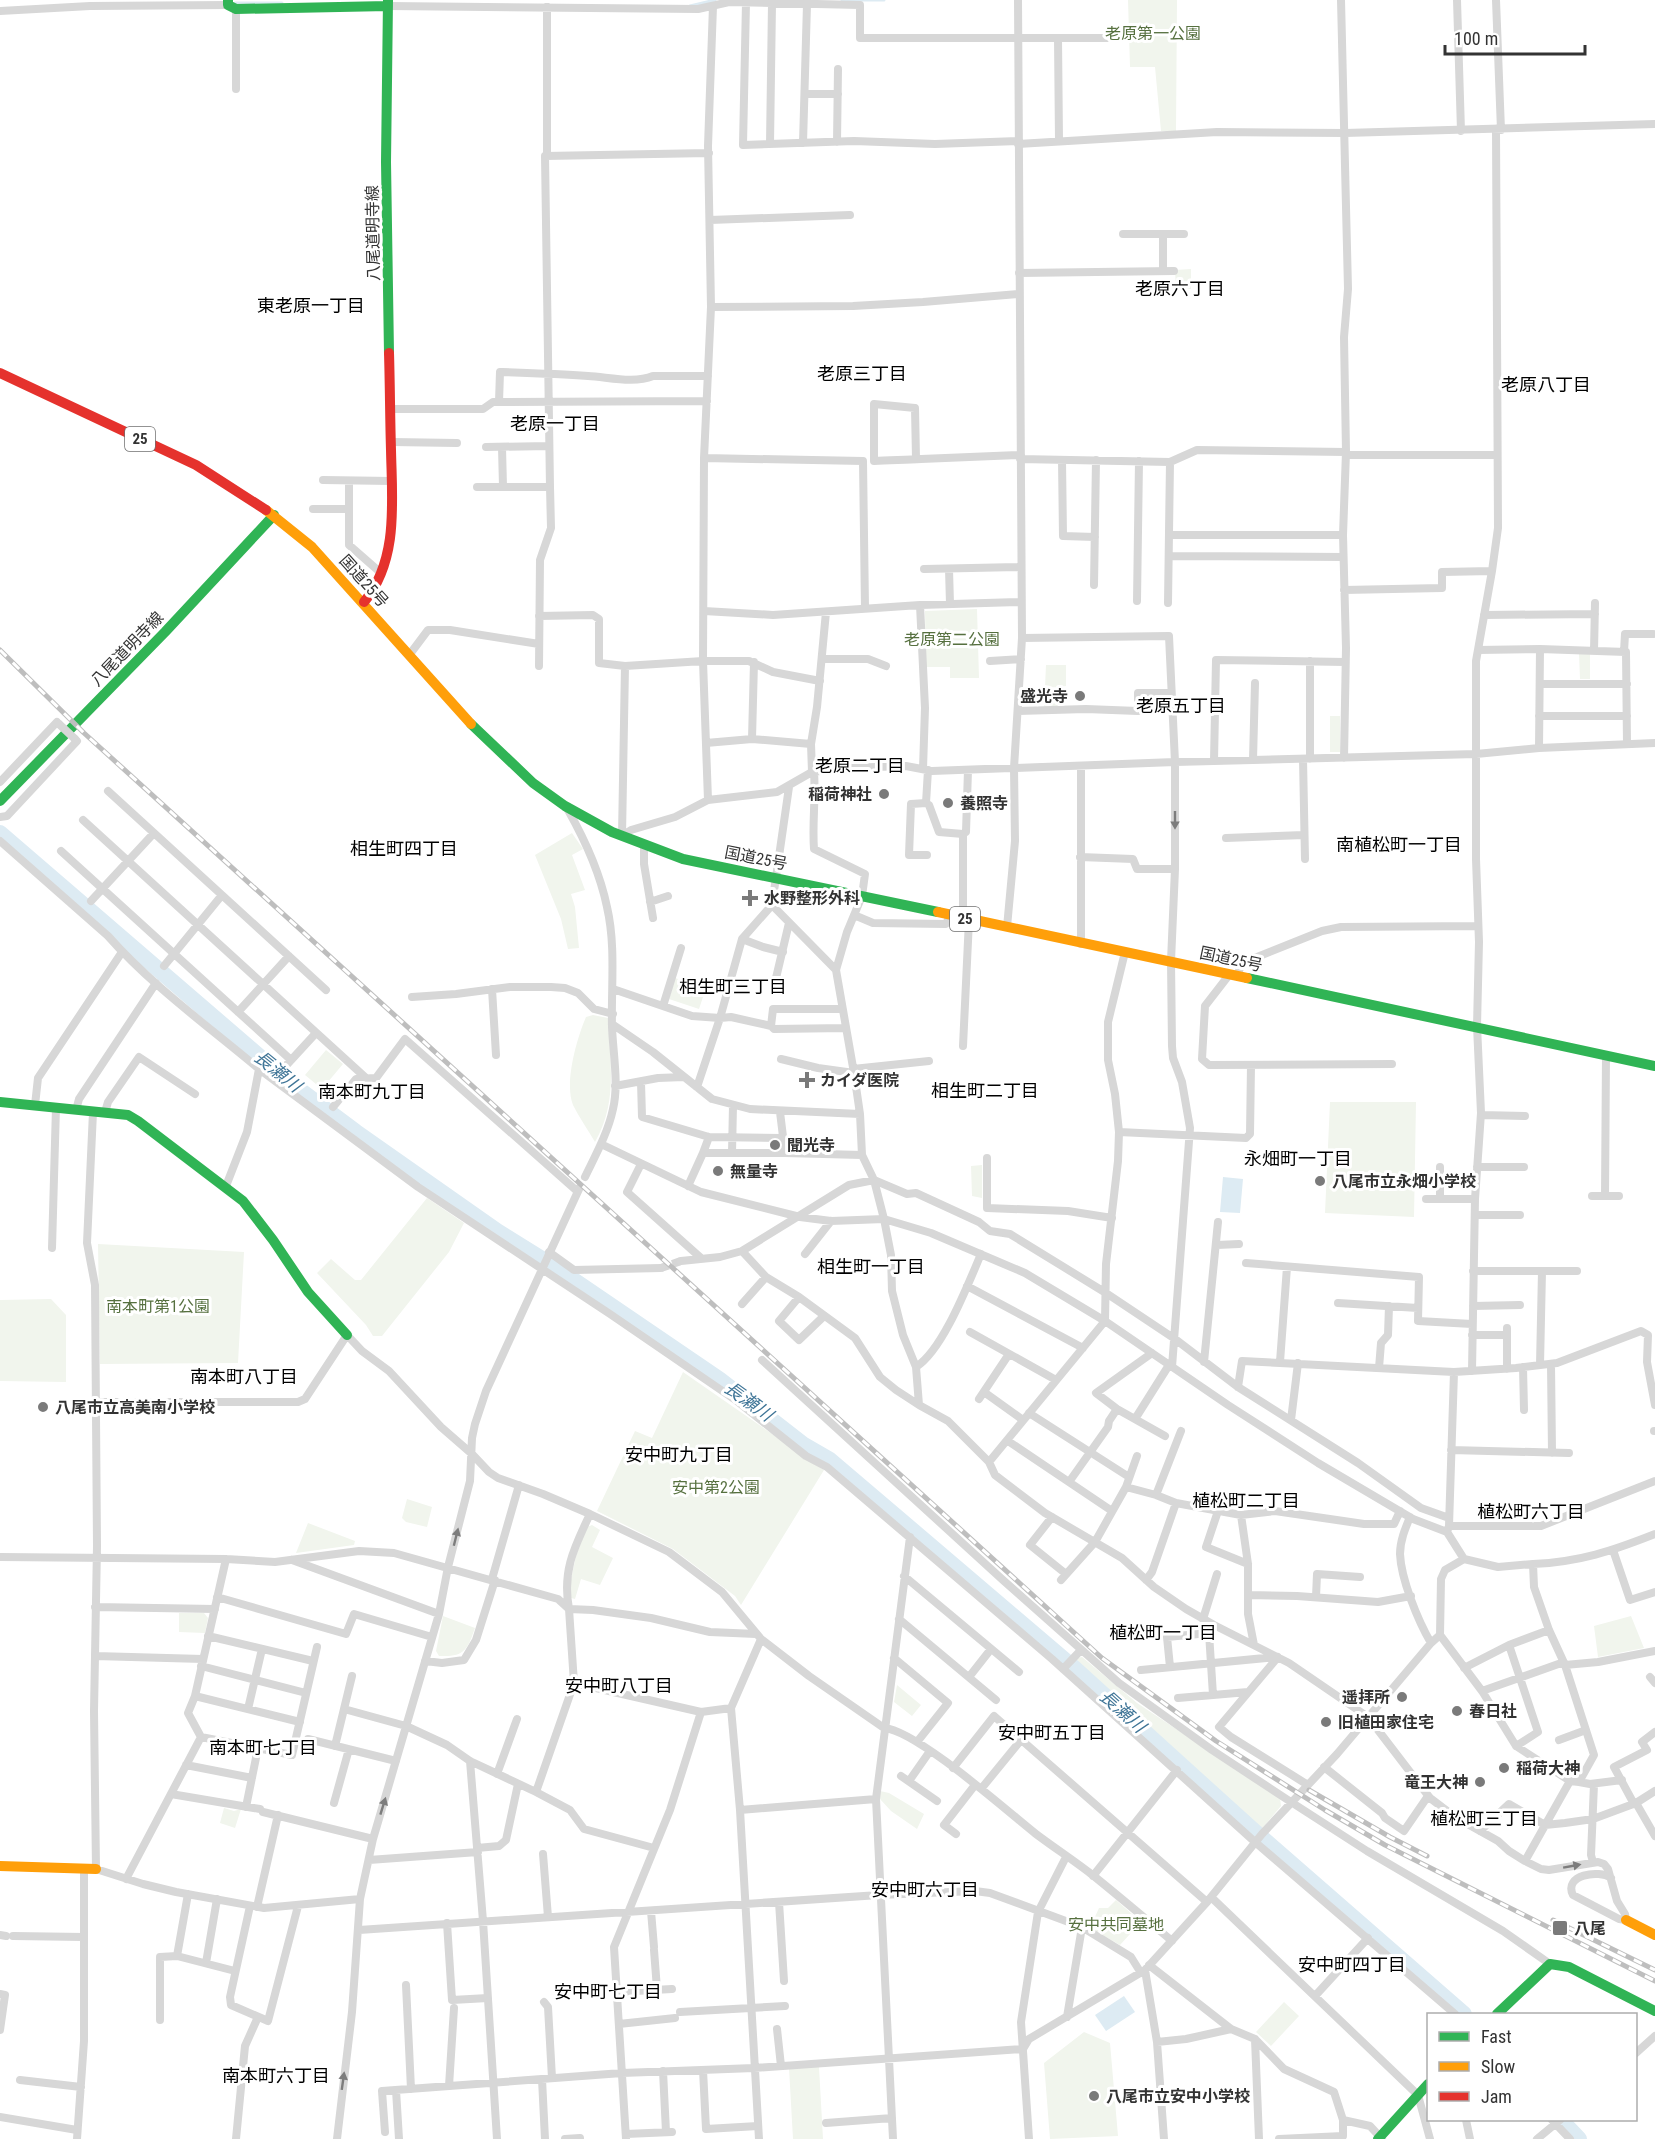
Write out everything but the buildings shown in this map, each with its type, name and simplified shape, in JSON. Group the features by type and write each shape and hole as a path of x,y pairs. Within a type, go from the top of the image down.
{"main road":[{"path":"231,4 388,3"},
{"name":"八尾道明寺線","path":"364,602 381,573 387,558 390,540 392,442 386,162 388,3"},
{"name":"国道25号","path":"0,372 196,465 274,515 312,547 364,602 481,735 532,783 565,806 621,836 683,859 1477,1026 1655,1066"},
{"name":"八尾道明寺線","path":"0,801 171,626 274,515"},
{"path":"0,1102 128,1115 138,1121 226,1186 254,1213 308,1292 346,1335"},
{"path":"0,1866 90,1869"},
{"path":"1626,1920 1655,1935"},
{"path":"1498,2013 1550,1964 1569,1967 1655,2011"},
{"path":"1380,2138 1427,2085"}],"street":[{"path":"1007,927 1015,841 1014,768 1022,638 1018,0"},
{"path":"1341,0 1348,289 1344,336 1346,453 1343,535 1344,758"},
{"path":"1457,0 1461,131"},
{"path":"1472,1371 1475,1199 1481,1115 1477,1026 1478,650 1498,528 1496,0"},
{"path":"388,3 666,4 698,9 729,2 807,4 858,2 860,38 1109,38"},
{"path":"746,2 743,145 837,142 1018,143 1217,132 1461,131 1655,124"},
{"path":"770,144 772,3"},
{"path":"0,11 90,6 231,4 236,89"},
{"path":"803,143 807,4"},
{"path":"539,666 540,560 551,528 545,156 547,156 552,5"},
{"path":"708,800 703,661 704,458 711,307 708,153 713,6"},
{"path":"1058,38 1059,141"},
{"path":"837,142 838,69"},
{"path":"805,94 838,94"},
{"path":"547,156 708,153"},
{"path":"710,220 850,215"},
{"path":"1123,234 1184,234"},
{"path":"1163,234 1163,271"},
{"path":"1019,273 1174,271"},
{"path":"711,307 853,306 923,303 1019,294"},
{"path":"499,402 500,372 620,379 647,379 653,376 708,376"},
{"path":"391,409 483,409 494,402 707,401"},
{"path":"915,459 915,408 874,404 874,461 1020,457 1170,462 1197,450 1497,455"},
{"path":"392,442 457,442"},
{"path":"486,447 549,446"},
{"path":"502,447 503,487"},
{"path":"704,458 863,461 865,608"},
{"path":"1062,460 1063,536 1095,537"},
{"path":"1094,585 1096,460"},
{"path":"1137,601 1139,461"},
{"path":"1168,603 1170,462"},
{"path":"323,480 392,481"},
{"path":"349,481 349,545 381,573"},
{"path":"477,487 550,487"},
{"path":"313,509 350,509"},
{"path":"1169,535 1343,535"},
{"path":"1169,556 1344,557"},
{"path":"924,570 1021,567"},
{"path":"950,569 950,604"},
{"path":"1344,590 1442,588 1442,572 1492,572"},
{"path":"704,611 773,615 920,605 1021,602"},
{"path":"1594,651 1595,603"},
{"path":"920,605 925,708 926,803 929,805 939,832 963,834"},
{"path":"826,612 812,744 816,800 813,829 814,849 866,874 862,896 847,932 836,970 854,1071 860,1114 862,1155 874,1180 884,1219 891,1255 892,1291 903,1335 916,1367 919,1405"},
{"path":"1484,615 1595,614"},
{"path":"539,616 593,615 599,620 599,663 625,666 703,661 754,662 773,672 820,681"},
{"path":"410,654 428,630 450,630 539,644"},
{"path":"1627,744 1625,634 1653,634"},
{"path":"1022,638 1169,636 1175,762 1175,869 1171,961 1172,1046 1188,1110 1189,1136 1175,1339 1170,1366 1136,1419"},
{"path":"1478,650 1540,649 1624,652"},
{"path":"1539,748 1540,649"},
{"path":"822,659 868,659 886,666"},
{"path":"990,661 1021,659"},
{"path":"1214,761 1216,660 1345,662"},
{"path":"752,739 754,662"},
{"path":"1305,859 1310,662"},
{"path":"621,836 625,666"},
{"path":"1253,760 1255,683"},
{"path":"1540,684 1627,684"},
{"path":"1018,711 1086,709 1138,711 1138,693 1172,693"},
{"path":"1539,716 1627,716"},
{"path":"0,782 57,722 77,741 7,816 0,817"},
{"path":"706,743 752,739 812,744"},
{"path":"621,836 631,830 675,817 708,800 777,792 813,772 844,768 896,766 926,770 968,770 1476,754 1539,748 1655,743"},
{"path":"1081,766 1082,944"},
{"path":"963,1046 966,919 963,834 966,832 968,770"},
{"path":"697,1088 742,939 772,905 789,787"},
{"path":"108,791 326,990"},
{"path":"926,803 911,804 909,855 927,855"},
{"path":"565,806 587,843 608,908 612,949 612,1024 616,1098 601,1144 585,1177"},
{"path":"83,820 366,1078"},
{"path":"91,901 154,833"},
{"path":"1226,838 1304,835"},
{"path":"0,841 108,936 156,983 259,1069 418,1187 610,1314 737,1401 806,1456 827,1467 1066,1666 1177,1770 1258,1838 1454,2013"},
{"path":"645,846 644,864 652,918"},
{"path":"61,851 291,1060"},
{"path":"1080,857 1133,859 1137,869 1175,869"},
{"path":"164,966 222,895"},
{"path":"650,902 668,896"},
{"path":"772,905 836,970"},
{"path":"854,915 873,923 946,924 950,915"},
{"path":"776,978 789,923"},
{"path":"1392,1064 1209,1065 1202,1059 1205,1006 1242,963 1322,931 1341,927 1478,926"},
{"path":"742,939 763,948 783,952"},
{"path":"663,1006 681,948"},
{"path":"35,1105 38,1078 122,952"},
{"path":"989,1462 1105,1321 1106,1264 1118,1161 1119,1132 1108,1060 1107,1022 1125,952"},
{"path":"238,1012 289,956"},
{"path":"76,1110 79,1099 156,983"},
{"path":"412,997 510,987 565,988 578,993 594,1009 613,1014"},
{"path":"492,989 496,1055"},
{"path":"613,989 692,1016 731,1017 771,1026 774,1029 846,1028"},
{"path":"771,1026 773,1009 842,1009"},
{"path":"612,1024 653,1052 712,1099 750,1109 860,1114"},
{"path":"282,1070 316,1033"},
{"path":"333,1107 356,1079 376,1078 405,1039 579,1189 486,1391 475,1424 470,1481 448,1567 439,1614 373,1839 360,1899 352,2012 337,2139"},
{"path":"1605,1196 1606,1055"},
{"path":"105,1112 108,1102 139,1057 195,1094"},
{"path":"781,1059 818,1068 854,1071 929,1061"},
{"path":"1119,1132 1246,1138 1250,1134 1251,1065"},
{"path":"226,1186 247,1132 259,1069"},
{"path":"615,1086 658,1078 684,1077"},
{"path":"640,1082 642,1117 709,1137 783,1138"},
{"path":"732,1153 733,1104"},
{"path":"52,1248 56,1107"},
{"path":"77,2139 84,2040 84,1937 90,1869 95,1656 95,1285 87,1243 93,1112"},
{"path":"780,1112 784,1153"},
{"path":"1481,1115 1525,1116"},
{"path":"688,1186 709,1137"},
{"path":"601,1144 701,1192 800,1217 831,1221 884,1219 932,1233 1025,1273 1105,1321 1318,1463 1410,1517 1449,1525 1541,1526 1655,1480"},
{"path":"703,1153 862,1155"},
{"path":"983,1225 987,1208 987,1158"},
{"path":"640,1164 627,1192 701,1258"},
{"path":"1440,1167 1440,1199"},
{"path":"1477,1167 1524,1167"},
{"path":"681,1261 720,1257 742,1251 849,1185 874,1180 907,1194 916,1193 983,1225 990,1231 1010,1234 1106,1293 1175,1339 1238,1387 1358,1463 1449,1525"},
{"path":"1592,1196 1619,1196"},
{"path":"1426,1199 1475,1199"},
{"path":"987,1208 1068,1212 1112,1218"},
{"path":"1475,1215 1520,1215"},
{"path":"805,1254 831,1221"},
{"path":"1204,1362 1218,1222"},
{"path":"1217,1245 1239,1244"},
{"path":"742,1251 766,1277 799,1297 855,1338 880,1377 919,1405 948,1421 989,1462 995,1475 1052,1517 1122,1557 1146,1580 1203,1619 1211,1629 1213,1695"},
{"path":"916,1367 925,1361 949,1324 981,1254"},
{"path":"548,1255 574,1270 661,1268"},
{"path":"1246,1263 1419,1277 1418,1321 1472,1324"},
{"path":"1280,1362 1287,1267"},
{"path":"1473,1271 1577,1271"},
{"path":"1540,1365 1542,1271"},
{"path":"742,1304 766,1277"},
{"path":"967,1286 1083,1348"},
{"path":"799,1297 779,1321 799,1340 825,1316"},
{"path":"1338,1303 1418,1308"},
{"path":"1473,1306 1520,1305"},
{"path":"1379,1368 1381,1343 1388,1335 1389,1306"},
{"path":"1472,1335 1507,1331 1507,1369"},
{"path":"1238,1387 1242,1361 1454,1372 1523,1368 1551,1364 1587,1353 1641,1331 1648,1335 1655,1405"},
{"path":"970,1332 1056,1380"},
{"path":"96,1402 298,1402 305,1399 346,1335 362,1351 389,1371 441,1427 489,1472 498,1478 590,1514 669,1552 722,1592 758,1636 809,1676 884,1728 890,1728 930,1751 1093,1876 1172,1941"},
{"path":"1152,1353 1096,1393 1165,1436"},
{"path":"1009,1354 982,1395 1023,1420"},
{"path":"762,1360 1119,1683 1161,1715 1291,1802 1367,1851 1503,1931 1550,1964"},
{"path":"1291,1420 1298,1363"},
{"path":"1551,1364 1552,1453"},
{"path":"1523,1368 1524,1410"},
{"path":"1454,1372 1449,1525 1464,1559"},
{"path":"1069,1482 1118,1408"},
{"path":"1029,1413 1129,1477"},
{"path":"1156,1495 1181,1431"},
{"path":"1008,1441 1112,1511"},
{"path":"1451,1450 1569,1453"},
{"path":"1052,1517 1030,1545 1063,1577 1095,1542 1126,1487 1137,1456"},
{"path":"425,1661 442,1663 464,1660 476,1640 519,1485"},
{"path":"1126,1487 1176,1503 1241,1515 1275,1511 1364,1524 1394,1524 1400,1511"},
{"path":"1146,1580 1152,1572 1176,1503"},
{"path":"1218,1511 1206,1547 1248,1563"},
{"path":"536,1792 574,1683 566,1588 572,1552 590,1514"},
{"path":"1241,1515 1248,1563 1248,1614 1254,1645"},
{"path":"1410,1517 1401,1542 1402,1568 1420,1624 1431,1643"},
{"path":"1622,1780 1594,1784 1570,1781 1516,1746 1482,1691 1440,1635 1441,1579 1445,1570 1464,1559 1498,1567 1580,1560 1655,1534"},
{"path":"894,2139 879,1895 876,1799 910,1537"},
{"path":"1613,1550 1630,1600 1655,1592"},
{"path":"0,1557 226,1559 275,1562 359,1551 394,1552 558,1599 569,1609 651,1618 710,1632 758,1636"},
{"path":"201,1737 188,1713 195,1696 226,1559"},
{"path":"291,1560 439,1614"},
{"path":"1533,1564 1534,1587 1564,1664 1594,1755 1579,1782"},
{"path":"1203,1619 1217,1574"},
{"path":"1316,1597 1317,1574 1360,1577"},
{"path":"904,1576 1019,1672"},
{"path":"1248,1595 1378,1602 1411,1596"},
{"path":"217,1598 346,1634 354,1614 432,1637"},
{"path":"95,1607 215,1609"},
{"path":"899,1619 996,1700"},
{"path":"1170,1667 1167,1637 1211,1629 1254,1645 1278,1657 1368,1717 1428,1796 1455,1817 1498,1841 1509,1851 1541,1869 1549,1870 1593,1862 1604,1864 1608,1869 1611,1878 1617,1901 1626,1920 1619,1919 1573,1895 1571,1886 1576,1878 1601,1874 1611,1878"},
{"path":"1464,1668 1509,1645 1549,1630"},
{"path":"1023,2049 1029,2039 1145,1969 1209,1900 1258,1838 1308,1785 1440,1635"},
{"path":"208,1636 314,1662"},
{"path":"758,1636 731,1708 740,1810 759,2139"},
{"path":"1509,1645 1539,1732 1516,1746"},
{"path":"201,1737 292,1755 317,1647"},
{"path":"248,1709 262,1649"},
{"path":"969,1677 991,1649"},
{"path":"1066,1666 1081,1650"},
{"path":"1482,1691 1564,1664 1598,1662 1655,1651"},
{"path":"95,1656 202,1662 255,1680 306,1693"},
{"path":"1141,1670 1278,1657"},
{"path":"1278,1657 1219,1727 1231,1737 1308,1785"},
{"path":"894,1658 948,1703 917,1742"},
{"path":"335,1746 352,1676"},
{"path":"574,1683 701,1712 731,1708"},
{"path":"1178,1698 1248,1692"},
{"path":"195,1696 300,1722"},
{"path":"344,1709 406,1726 447,1745 470,1761 570,1810 584,1829 654,1848"},
{"path":"663,2072 669,2132 626,2136 614,1947 670,1810 701,1712"},
{"path":"953,1768 994,1716 1126,1832 1209,1900 1315,1996 1418,2095 1431,2139"},
{"path":"497,1774 517,1719"},
{"path":"1559,1740 1586,1730"},
{"path":"1655,1732 1642,1742 1647,1750 1614,1767 1655,1836"},
{"path":"126,1879 201,1737"},
{"path":"308,1739 396,1761"},
{"path":"956,1834 944,1825 1021,1740"},
{"path":"246,1807 258,1748"},
{"path":"334,1803 349,1749"},
{"path":"909,1781 930,1751"},
{"path":"470,1761 497,2139"},
{"path":"186,1765 252,1778"},
{"path":"1324,1767 1404,1831 1428,1796"},
{"path":"1093,1876 1177,1770"},
{"path":"901,1776 937,1801"},
{"path":"1526,1861 1570,1781"},
{"path":"369,1860 499,1846 506,1840 518,1784"},
{"path":"1593,1862 1594,1784"},
{"path":"1480,1832 1509,1804 1545,1825 1593,1819 1635,1803 1655,1791"},
{"path":"171,1794 261,1810 373,1839"},
{"path":"740,1810 876,1799"},
{"path":"278,1815 236,1971 230,1997 231,2005 268,2021 298,1906"},
{"path":"543,1854 548,1917"},
{"path":"1029,2139 1021,2022 1038,1912 1066,1857"},
{"path":"90,1869 188,1894 264,1908 360,1899"},
{"path":"359,1930 879,1895 975,1891 990,1893 1082,1927 1131,1958 1231,2029 1255,2039 1284,2069 1334,2092 1343,2120 1343,2136 1279,2139"},
{"path":"177,1956 188,1894"},
{"path":"206,1963 217,1899"},
{"path":"1606,1912 1614,1908 1617,1901"},
{"path":"779,1902 784,1981"},
{"path":"651,1911 657,1989"},
{"path":"447,1923 452,2000 488,1998"},
{"path":"1067,2017 1082,1927"},
{"path":"7,1936 84,1937"},
{"path":"1315,1996 1368,1938"},
{"path":"160,2020 160,1957 177,1956 236,1971"},
{"path":"1145,1969 1158,2042 1164,2139"},
{"path":"406,1985 411,2089"},
{"path":"617,1992 672,1989"},
{"path":"0,1994 5,1995 0,2030"},
{"path":"544,2002 548,2007 552,2078"},
{"path":"619,2024 750,2007 785,2006"},
{"path":"449,2086 453,2008"},
{"path":"236,2139 245,2046 258,2018"},
{"path":"777,2029 781,2066"},
{"path":"1158,2042 1186,2039 1231,2029"},
{"path":"1637,2051 1655,2037"},
{"path":"1255,2039 1259,2139"},
{"path":"385,2132 382,2091 622,2073 754,2068 1023,2049"},
{"path":"703,2070 706,2129 758,2126"},
{"path":"542,2079 545,2139"},
{"path":"20,2080 81,2087"},
{"path":"396,2090 399,2139"},
{"path":"0,2117 77,2130"},
{"path":"826,2123 892,2118"},
{"path":"1343,2120 1370,2126 1380,2138"},
{"path":"1466,2121 1470,2139"},
{"path":"1537,2139 1556,2121 1570,2139"},
{"path":"565,2139 580,2138"}],"green space":[{"name":"老原第一公園","path":"1128,0 1177,0 1176,131 1161,131 1155,67 1130,67"},
{"path":"1191,269 1191,289 1176,289 1175,270"},
{"name":"老原第二公園","path":"977,609 979,678 950,678 950,667 926,667 925,611"},
{"path":"1579,653 1590,653 1590,679 1580,679"},
{"path":"1046,665 1066,665 1066,686 1058,687 1058,708 1044,708"},
{"path":"1330,716 1340,716 1340,752 1330,752"},
{"path":"572,833 583,849 572,855 585,890 571,894 575,907 579,948 568,949 561,919 535,855"},
{"path":"675,978 706,988 699,1009 669,999"},
{"path":"593,1015 608,1018 611,1066 607,1112 595,1142 573,1105 570,1085 579,1037 586,1017"},
{"path":"326,1050 343,1064 322,1089 305,1075"},
{"path":"1330,1102 1416,1102 1414,1217 1325,1213"},
{"path":"982,1165 982,1198 972,1196 971,1166"},
{"path":"427,1198 464,1223 449,1252 382,1336 373,1336 366,1325 317,1273 331,1259 355,1280 361,1280"},
{"name":"南本町第1公園","path":"98,1244 244,1252 238,1363 100,1364"},
{"path":"51,1299 66,1315 66,1382 0,1381 0,1300"},
{"name":"安中第2公園","path":"683,1372 824,1470 741,1605 735,1596 673,1549 597,1511 635,1431 652,1438"},
{"path":"407,1499 432,1507 427,1527 406,1522 402,1518"},
{"path":"308,1523 355,1541 354,1545 296,1553"},
{"path":"592,1525 600,1530 592,1547 613,1558 600,1585 581,1579 575,1599 571,1598 568,1593 576,1556 587,1527"},
{"path":"179,1613 204,1613 208,1618 205,1633 179,1632"},
{"path":"443,1616 475,1628 467,1647 459,1654 439,1656 436,1651"},
{"path":"1631,1616 1644,1648 1598,1657 1594,1626"},
{"path":"1082,1657 1137,1703 1280,1798 1281,1806 1259,1832 1073,1664 1077,1658"},
{"path":"897,1685 921,1705 912,1716 894,1702"},
{"path":"880,1791 889,1793 924,1814 917,1829 891,1811 880,1799"},
{"path":"224,1808 234,1811 241,1809 235,1828 220,1823"},
{"name":"安中共同墓地","path":"1116,1900 1141,1922 1120,1945 1090,1928 1099,1908 1108,1908"},
{"path":"1284,2002 1299,2016 1271,2046 1256,2032"},
{"path":"1084,2032 1110,2043 1118,2136 1050,2139 1044,2063"},
{"path":"819,2067 823,2139 793,2139 789,2068"}],"shaded area":[{"path":"1223,1177 1243,1179 1240,1213 1220,1212"},
{"path":"1124,1996 1135,2012 1106,2031 1095,2015"}],"waterway":[{"path":"690,6 715,0"},
{"path":"842,0 884,0"},
{"path":"235,3 282,3"},
{"name":"長瀬川","path":"0,833 289,1082 497,1231 550,1264 719,1379 804,1445 830,1460 1073,1667 1254,1831 1463,2013"},
{"name":"長瀬川","path":"1562,2121 1579,2139"}],"tunnel":[{"path":"661,1268 681,1261"}],"railway":[{"path":"0,650 84,733 1102,1658 1216,1741 1325,1810 1385,1845 1655,1981"},
{"path":"1309,1790 1427,1856"},
{"path":"1553,1920 1655,1970"}],"traffic: fast":[{"path":"228,0 228,5 236,9 388,6"},
{"path":"388,0 386,162 389,353"},
{"path":"0,801 165,632 274,515"},
{"path":"471,724 533,783 565,806 612,832 683,859 938,912"},
{"path":"1247,978 1655,1066"},
{"path":"0,1102 128,1115 138,1121 243,1201 308,1292 347,1335"},
{"path":"1498,2013 1550,1964 1569,1967 1655,2011"},
{"path":"1378,2139 1427,2085"}],"traffic: slow":[{"path":"266,510 312,547 471,724"},
{"path":"938,912 1247,978"},
{"path":"0,1866 96,1869"},
{"path":"1626,1920 1655,1935"}],"traffic: jam":[{"path":"364,602 383,568 391,529 389,353"},
{"path":"0,373 196,465 266,510"}],"place":[{"name":"盛光寺","path":"1080,696"},
{"name":"稲荷神社","path":"884,794"},
{"name":"養照寺","path":"948,803"},
{"name":"水野整形外科","path":"750,898"},
{"name":"カイダ医院","path":"807,1080"},
{"name":"聞光寺","path":"775,1145"},
{"name":"無量寺","path":"718,1171"},
{"name":"八尾市立永畑小学校","path":"1320,1181"},
{"name":"八尾市立高美南小学校","path":"43,1407"},
{"name":"遥拝所","path":"1402,1697"},
{"name":"春日社","path":"1457,1711"},
{"name":"旧植田家住宅","path":"1326,1722"},
{"name":"稲荷大神","path":"1504,1768"},
{"name":"竜王大神","path":"1480,1782"},
{"name":"八尾","path":"1560,1928"},
{"name":"八尾市立安中小学校","path":"1094,2096"}],"district":[{"name":"老原六丁目","path":"1180,288"},
{"name":"東老原一丁目","path":"311,305"},
{"name":"老原三丁目","path":"862,373"},
{"name":"老原八丁目","path":"1546,384"},
{"name":"老原一丁目","path":"555,423"},
{"name":"老原五丁目","path":"1181,705"},
{"name":"老原二丁目","path":"860,765"},
{"name":"南植松町一丁目","path":"1399,844"},
{"name":"相生町四丁目","path":"404,848"},
{"name":"相生町三丁目","path":"733,986"},
{"name":"相生町二丁目","path":"985,1090"},
{"name":"南本町九丁目","path":"372,1091"},
{"name":"永畑町一丁目","path":"1298,1158"},
{"name":"相生町一丁目","path":"871,1266"},
{"name":"南本町八丁目","path":"244,1376"},
{"name":"安中町九丁目","path":"679,1454"},
{"name":"植松町二丁目","path":"1246,1500"},
{"name":"植松町六丁目","path":"1531,1511"},
{"name":"植松町一丁目","path":"1163,1632"},
{"name":"安中町八丁目","path":"619,1685"},
{"name":"安中町五丁目","path":"1052,1732"},
{"name":"南本町七丁目","path":"263,1747"},
{"name":"植松町三丁目","path":"1484,1818"},
{"name":"安中町六丁目","path":"925,1889"},
{"name":"安中町四丁目","path":"1352,1964"},
{"name":"安中町七丁目","path":"608,1991"},
{"name":"南本町六丁目","path":"276,2075"}]}
